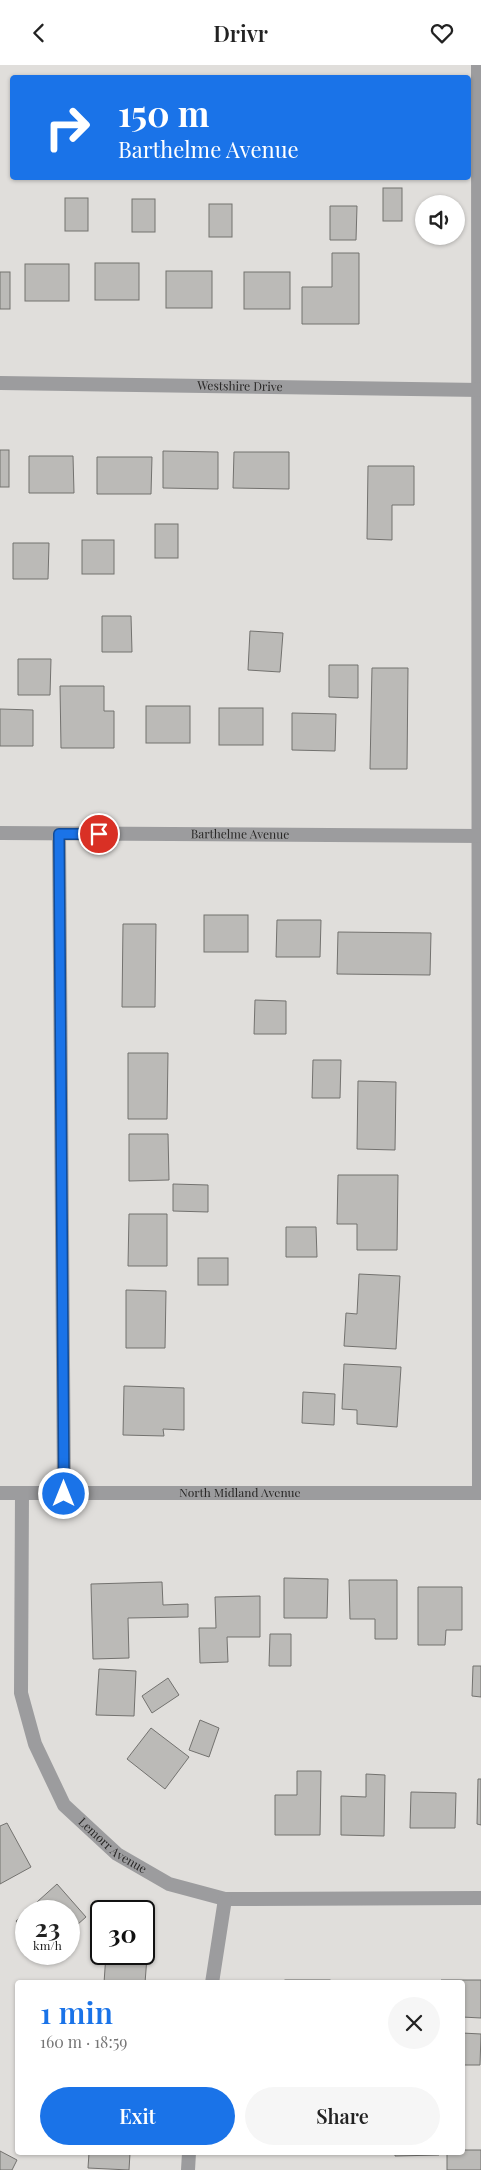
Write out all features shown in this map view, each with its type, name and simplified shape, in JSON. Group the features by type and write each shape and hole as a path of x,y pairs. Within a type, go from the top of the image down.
{"street":[{"path":"478,65 480,390 480,1493"},
{"name":"Westshire Drive","path":"0,383 480,390"},
{"name":"Barthelme Avenue","path":"0,833 480,836"},
{"path":"59,834 64,1494"},
{"name":"North Midland Avenue","path":"0,1493 480,1493"},
{"name":"Lemorr Avenue","path":"22,1493 21,1693 35,1744 64,1805 117,1854 169,1884 225,1899 481,1898"},
{"path":"212,1980 225,1899"},
{"path":"188,2170 189,2155"}],"building":[{"path":"383,188 402,188 402,221 383,221"},
{"path":"65,198 88,198 88,231 65,231"},
{"path":"132,199 155,199 155,232 132,232"},
{"path":"209,204 232,204 232,237 209,237"},
{"path":"330,206 357,206 356,240 330,240"},
{"path":"332,253 359,253 359,324 302,324 302,287 332,287"},
{"path":"95,263 139,263 139,300 95,300"},
{"path":"25,264 69,264 69,301 25,301"},
{"path":"166,271 212,271 212,308 166,308"},
{"path":"0,272 10,272 10,309 0,309"},
{"path":"244,272 290,272 290,309 244,309"},
{"path":"0,450 9,450 9,487 0,487"},
{"path":"163,451 218,452 218,489 163,488"},
{"path":"234,452 289,452 289,489 233,488"},
{"path":"29,456 73,456 74,493 29,493"},
{"path":"97,457 152,457 151,494 97,494"},
{"path":"368,466 414,466 414,505 392,505 392,540 367,539"},
{"path":"155,524 178,524 178,558 155,558"},
{"path":"82,540 114,540 114,574 82,574"},
{"path":"13,543 49,543 48,579 13,579"},
{"path":"102,616 131,616 132,652 102,652"},
{"path":"250,631 283,633 280,672 248,670"},
{"path":"18,659 51,659 50,695 18,695"},
{"path":"329,665 358,665 358,698 329,697"},
{"path":"372,668 408,668 407,769 370,769"},
{"path":"60,686 104,686 104,711 114,711 114,748 61,748"},
{"path":"146,706 190,706 190,743 146,743"},
{"path":"219,708 263,708 263,745 219,745"},
{"path":"0,709 33,710 33,746 0,746"},
{"path":"292,713 336,714 335,751 292,750"},
{"path":"204,915 248,915 248,952 204,952"},
{"path":"277,920 321,920 320,957 276,957"},
{"path":"123,924 156,924 155,1007 122,1007"},
{"path":"338,932 431,933 430,975 337,974"},
{"path":"255,1000 286,1001 286,1034 254,1034"},
{"path":"128,1053 168,1053 167,1119 128,1119"},
{"path":"313,1060 341,1060 340,1098 312,1098"},
{"path":"358,1081 396,1082 395,1150 357,1149"},
{"path":"129,1134 168,1134 169,1180 129,1181"},
{"path":"338,1175 398,1175 397,1250 357,1250 357,1224 337,1224"},
{"path":"173,1184 208,1185 208,1212 173,1211"},
{"path":"129,1214 167,1214 167,1266 128,1266"},
{"path":"286,1227 316,1227 317,1257 286,1257"},
{"path":"198,1258 228,1258 228,1285 198,1285"},
{"path":"359,1274 400,1276 396,1349 344,1346 346,1313 357,1314"},
{"path":"126,1290 166,1291 165,1348 126,1348"},
{"path":"344,1364 401,1367 397,1427 357,1424 357,1410 342,1409"},
{"path":"124,1386 184,1388 184,1430 163,1429 164,1436 123,1435"},
{"path":"303,1392 335,1394 334,1425 302,1423"},
{"path":"284,1578 328,1579 327,1618 284,1618"},
{"path":"349,1580 397,1580 397,1639 375,1639 375,1619 350,1619"},
{"path":"162,1582 163,1605 188,1604 188,1617 128,1618 129,1658 93,1659 91,1584"},
{"path":"418,1587 462,1587 462,1630 446,1630 445,1645 418,1645"},
{"path":"260,1596 260,1637 227,1637 228,1662 200,1663 199,1628 216,1628 215,1597"},
{"path":"270,1634 291,1634 291,1666 269,1666"},
{"path":"473,1666 481,1666 481,1697 472,1696"},
{"path":"99,1669 136,1671 134,1716 96,1715"},
{"path":"168,1678 179,1695 152,1713 142,1696"},
{"path":"200,1720 219,1728 209,1757 189,1750"},
{"path":"151,1728 189,1757 165,1789 127,1759"},
{"path":"297,1771 321,1771 320,1835 275,1835 275,1795 297,1795"},
{"path":"366,1774 385,1775 384,1836 341,1835 341,1796 366,1797"},
{"path":"478,1779 481,1779 481,1825 477,1824"},
{"path":"411,1792 456,1793 455,1828 410,1828"},
{"path":"7,1823 31,1867 0,1884 0,1826"},
{"path":"57,1884 71,1900 39,1900"},
{"path":"80,1910 86,1917 80,1922"},
{"path":"105,1965 146,1965 145,1980 104,1980"},
{"path":"465,1980 481,1980 481,2018 465,2017"},
{"path":"465,2033 481,2034 480,2065 465,2065"},
{"path":"465,2150 481,2150 481,2170 447,2170 447,2155 465,2155"},
{"path":"0,2151 17,2160 12,2170 0,2170"},
{"path":"89,2155 130,2155 129,2170 88,2168"},
{"path":"395,2155 439,2155 395,2156"}],"route":[{"path":"64,1494 59,834 99,834"}]}
